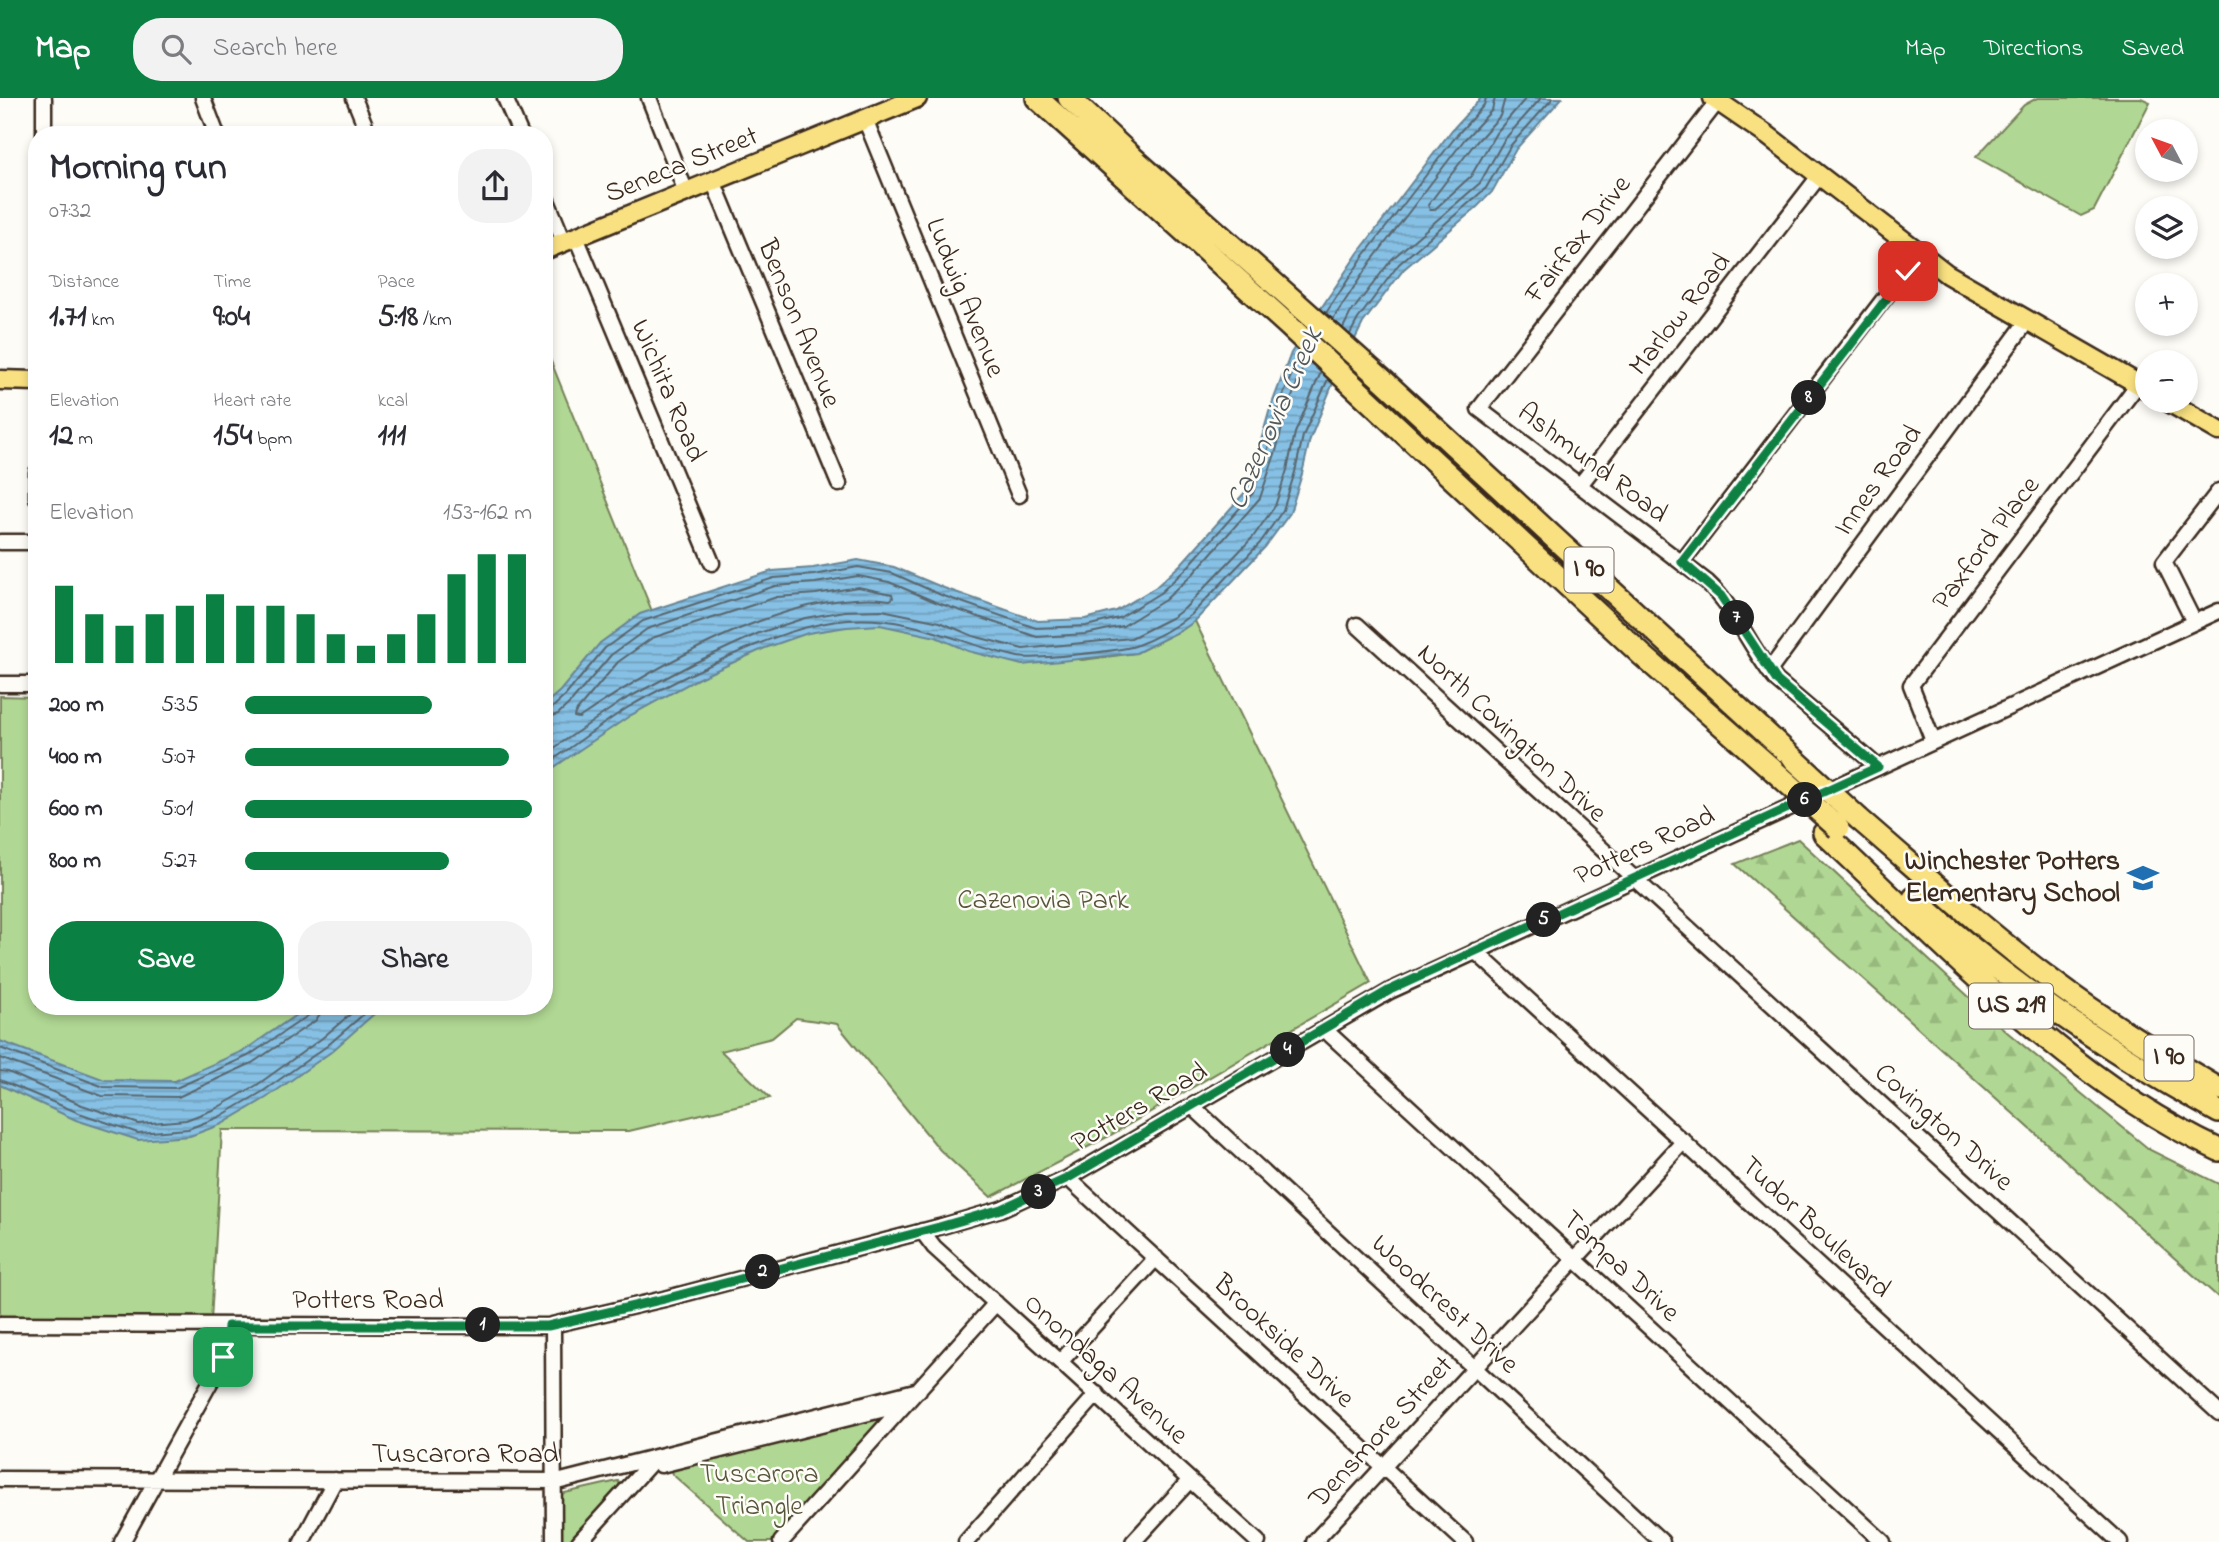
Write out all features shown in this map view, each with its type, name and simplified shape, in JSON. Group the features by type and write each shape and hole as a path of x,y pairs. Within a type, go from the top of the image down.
{"highway":[{"name":"I 90","path":"1037,98 1296,318 1384,381 1859,819 1986,929 2118,1028 2219,1089"},
{"name":"I 90","path":"1069,98 1296,318 1379,410 1642,655"},
{"name":"US 219","path":"1642,655 1667,687 1767,772 1831,831 2008,1004 2113,1090 2219,1150"},
{"name":"I 90","path":"1831,831 2013,983 2099,1042 2219,1112"},
{"path":"2118,1028 2219,1074"}],"main road":[{"name":"Seneca Street","path":"553,246 917,98"},
{"path":"1715,99 1820,175 1947,274 2135,383"},
{"path":"0,380 28,381"},
{"path":"2188,413 2219,431"}],"street":[{"path":"44,98 44,126"},
{"path":"203,98 214,126"},
{"path":"354,98 365,126"},
{"path":"505,98 517,126"},
{"path":"649,98 686,192"},
{"name":"Fairfax Drive","path":"1479,408 1715,99"},
{"name":"Ludwig Avenue","path":"865,119 1019,495"},
{"name":"Marlow Road","path":"1580,485 1820,175"},
{"name":"Benson Avenue","path":"713,181 839,484"},
{"name":"Wichita Road","path":"553,208 570,239 712,564"},
{"path":"1682,562 1920,252"},
{"name":"Innes Road","path":"1769,671 2028,320"},
{"name":"Paxford Place","path":"1933,741 1911,685 2135,396"},
{"name":"Ashmund Road","path":"1479,408 1682,562 1721,596 1769,671 1784,688 1878,767"},
{"path":"2194,622 2164,562 2219,491"},
{"path":"0,542 28,541"},
{"name":"Potters Road","path":"0,1324 553,1326 1001,1209 1068,1178 1390,990 2219,611"},
{"name":"North Covington Drive","path":"1357,625 1633,879"},
{"path":"0,684 28,684"},
{"name":"Covington Drive","path":"1633,879 2219,1413"},
{"name":"Tudor Boulevard","path":"1475,951 2120,1542"},
{"name":"Tampa Drive","path":"1324,1029 1884,1542"},
{"name":"Woodcrest Drive","path":"1192,1106 1662,1542"},
{"name":"Densmore Street","path":"1314,1542 1684,1141"},
{"name":"Brookside Drive","path":"1068,1178 1465,1542"},
{"name":"Onondaga Avenue","path":"922,1231 934,1247 1258,1542"},
{"path":"1061,1362 1156,1258"},
{"path":"781,1542 996,1303"},
{"path":"122,1542 217,1370 227,1343 228,1326"},
{"path":"553,1326 555,1542"},
{"name":"Tuscarora Road","path":"555,1485 919,1390"},
{"path":"965,1542 1097,1394"},
{"name":"Tuscarora Road","path":"0,1479 573,1487 908,1403"},
{"path":"579,1542 656,1457"},
{"path":"1133,1542 1190,1480"},
{"name":"Tuscarora Road","path":"0,1487 154,1483"},
{"path":"302,1542 333,1484"}],"green space":[{"path":"2037,98 2141,98 2150,102 2141,119 2135,119 2135,131 2094,210 2081,216 1976,157 2024,105"},
{"name":"Cazenovia Park","path":"553,366 660,631 890,617 1082,660 1136,653 1195,621 1371,983 1109,1136 991,1197 940,1150 837,1024 796,1018 772,1038 721,1051 770,1098 629,1131 222,1130 211,1321 0,1319 0,696 28,697 28,1015 553,1015"},
{"path":"1798,839 2007,1032 2150,1150 2219,1184 2219,1298 1735,864"},
{"name":"Tuscarora Triangle","path":"881,1416 881,1422 772,1542 749,1542 672,1474 670,1468"},
{"name":"Tuscarora Triangle","path":"618,1481 621,1487 572,1542 559,1542 560,1494"}],"water":[{"name":"Cazenovia Creek","path":"1481,98 1562,98 1516,149 1492,192 1404,269 1363,323 1333,383 1310,439 1290,513 1265,547 1195,621 1136,653 1022,665 968,651 936,637 880,625 808,633 765,648 699,678 631,715 553,768 553,697 600,643 640,614 772,571 813,568 858,560 894,567 944,588 1038,621 1085,619 1116,611 1156,587 1181,564 1247,490 1269,412 1291,353 1358,253 1452,130"},
{"path":"296,1015 373,1015 331,1052 266,1098 222,1124 190,1136 138,1140 76,1120 0,1085 0,1041 105,1080 175,1081 245,1050"}],"place":[{"name":"Winchester Potters Elementary School","path":"2143,878"}],"route":[{"path":"223,1357 228,1326 553,1326 1001,1209 1068,1178 1390,990 1878,767 1777,681 1721,596 1682,562 1908,271"}]}
